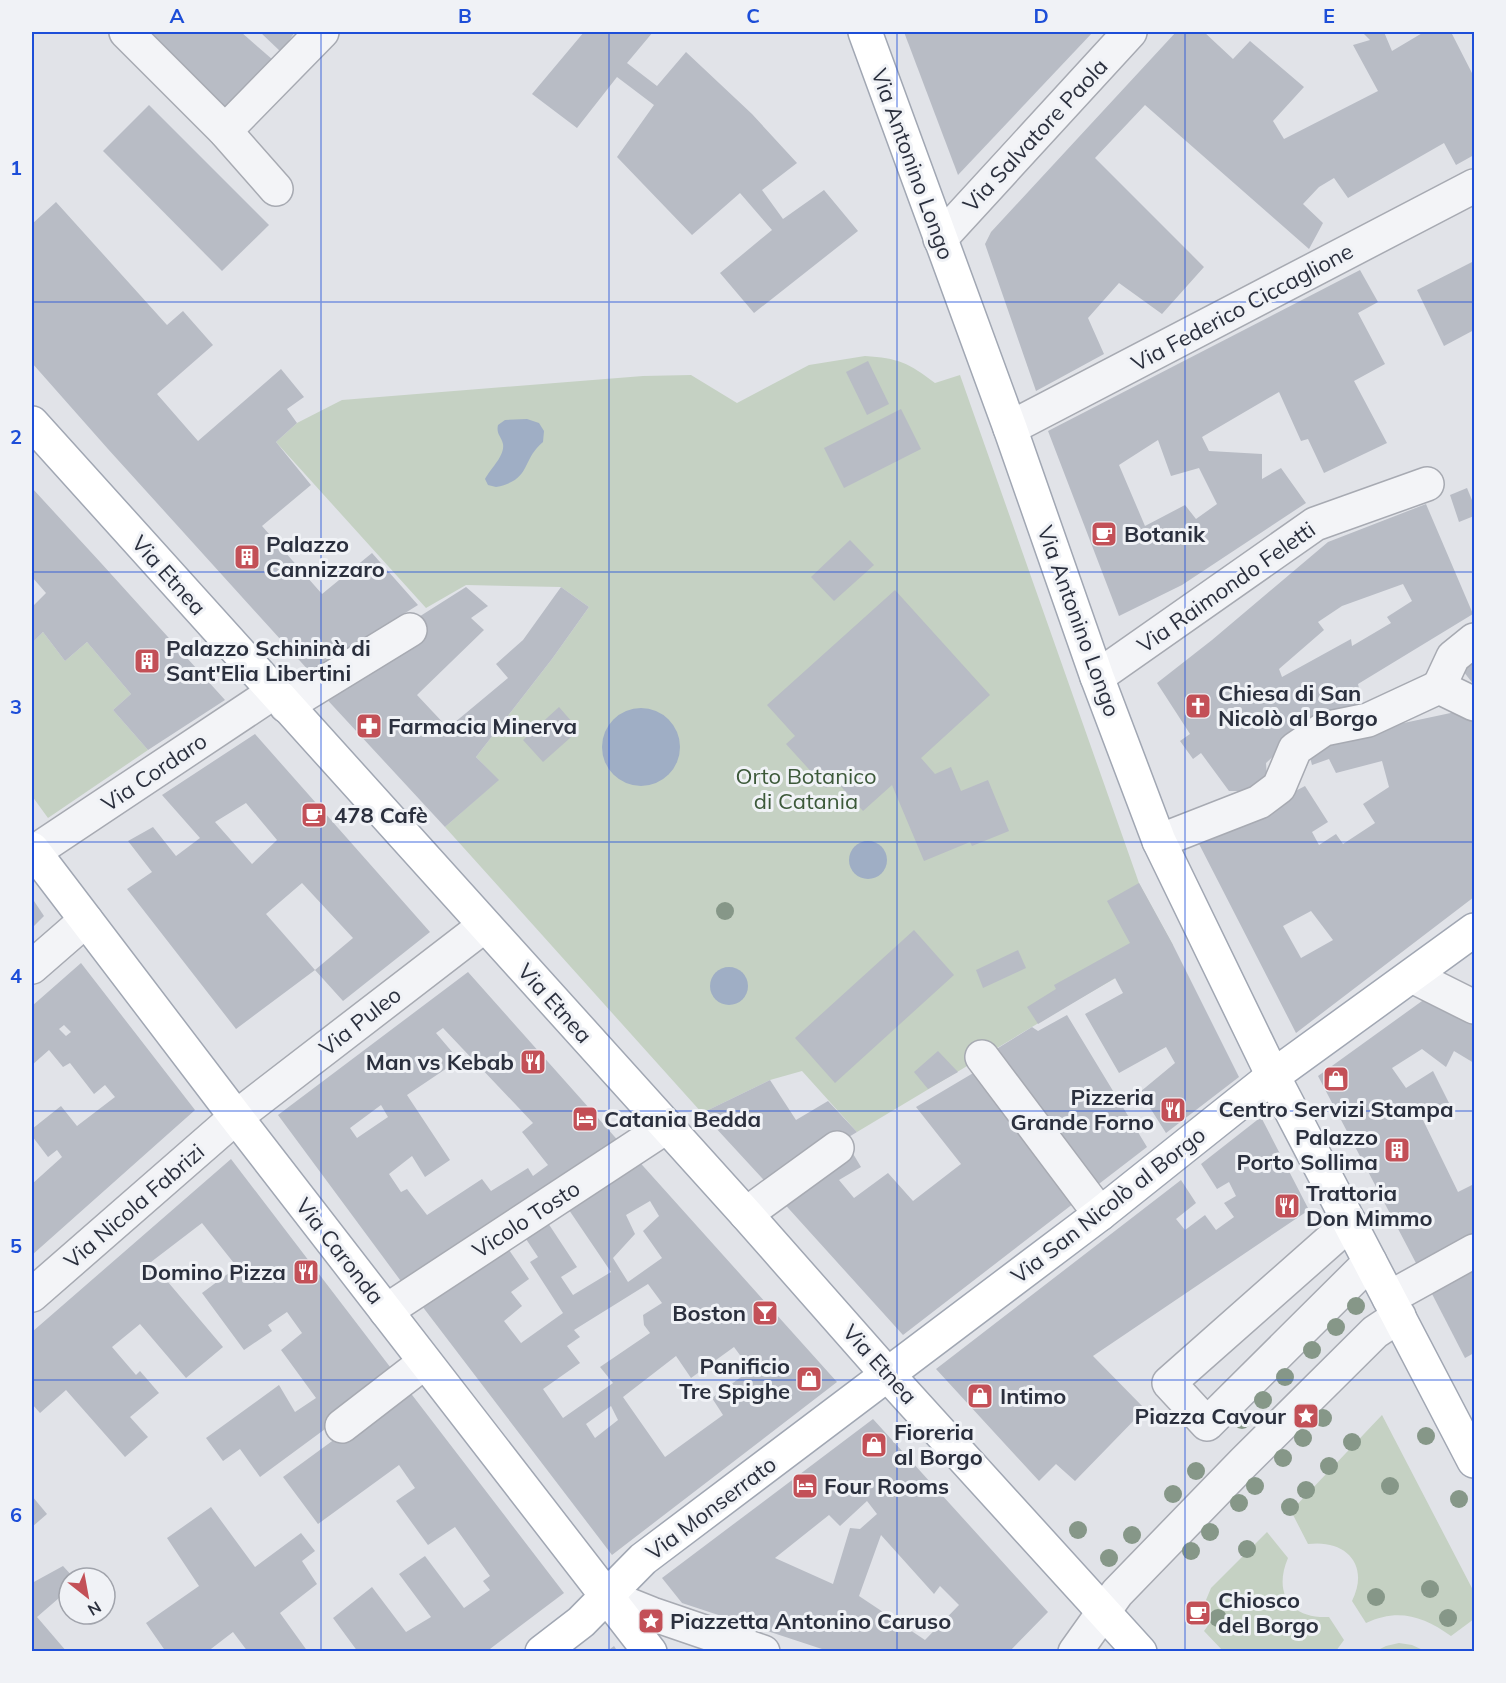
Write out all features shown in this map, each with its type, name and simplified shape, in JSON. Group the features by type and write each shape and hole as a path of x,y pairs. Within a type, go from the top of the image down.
{"main road":[{"name":"Via Antonino Longo","path":"865,32 1010,428 1097,677 1159,841 1273,1076 1474,1461"},
{"name":"Via Etnea","path":"32,423 1140,1652"},
{"name":"Via Caronda","path":"33,850 236,1117 650,1652"},
{"name":"Via San Nicolò al Borgo","path":"888,1375 1100,1214 1273,1076 1474,930"},
{"name":"Via Monserrato","path":"542,1652 581,1622 643,1559 888,1375"}],"street":[{"path":"126,32 225,131 276,189"},
{"path":"225,131 322,32"},
{"name":"Via Salvatore Paola","path":"940,240 1131,32"},
{"name":"Via Federico Ciccaglione","path":"1010,428 1474,186"},
{"name":"Via Raimondo Feletti","path":"1097,677 1315,524 1427,484"},
{"name":"Via Cordaro","path":"33,850 280,699 410,630"},
{"path":"1159,841 1259,802 1279,787 1294,749 1324,729 1368,720 1439,687 1453,657 1474,640"},
{"path":"1439,687 1474,704"},
{"path":"32,967 86,920"},
{"name":"Via Puleo","path":"236,1117 484,926"},
{"path":"1412,976 1474,1007"},
{"path":"982,1057 1100,1214"},
{"name":"Via Nicola Fabrizi","path":"32,1295 236,1117"},
{"name":"Vicolo Tosto","path":"386,1311 666,1127"},
{"path":"746,1214 837,1148"},
{"path":"1244,1461 1169,1383 1350,1223"},
{"path":"1076,1652 1117,1593 1244,1461 1375,1332 1394,1307 1424,1278 1474,1251"},
{"path":"1306,1262 1333,1300"},
{"path":"1207,1424 1370,1262"},
{"path":"1283,1348 1322,1385"},
{"path":"342,1426 425,1362"},
{"path":"607,1596 763,1652"}],"green space":[{"name":"Orto Botanico di Catania","path":"865,356 886,358 903,363 935,383 960,375 1139,883 1173,945 857,1132 802,1071 770,1080 702,1113 445,827 498,780 476,757 589,607 561,587 466,585 426,608 276,442 297,423 342,400 643,376 691,375 737,403 809,365"},
{"path":"43,632 65,661 87,642 131,694 113,710 148,750 48,818 32,796 32,643"},
{"path":"1382,1415 1474,1592 1474,1619 1451,1636 1430,1623 1410,1616 1389,1616 1366,1623 1352,1601 1357,1588 1358,1576 1351,1557 1343,1550 1333,1546 1308,1544 1291,1511"},
{"path":"1267,1532 1288,1558 1283,1582 1284,1593 1288,1601 1304,1614 1329,1617 1344,1640 1336,1651 1223,1651 1204,1631 1214,1617 1206,1600 1211,1588"},
{"path":"1399,1643 1412,1645 1425,1651 1376,1651"}],"water":[{"path":"527,419 539,423 544,431 543,442 515,480 496,487 488,485 485,479 500,458 503,449 498,425 505,420"},
{"path":"641,708 656,711 673,725 680,747 677,762 663,779 641,786 626,783 609,769 602,747 605,732 619,715"},
{"path":"868,841 881,847 887,860 881,873 868,879 855,873 849,860 855,847"},
{"path":"729,967 742,973 748,986 742,999 729,1005 716,999 710,986 716,973"}],"building":[{"path":"148,32 241,32 273,60 228,110"},
{"path":"260,32 295,32 281,52"},
{"path":"584,32 653,32 627,63 657,86 686,52 752,114 797,163 762,190 783,219 824,190 858,231 754,313 720,273 772,230 740,193 692,235 617,157 654,105 617,77 577,128 532,94"},
{"path":"904,32 1093,32 958,175"},
{"path":"1176,32 1204,32 1233,59 1250,41 1304,87 1273,121 1284,139 1378,91 1353,45 1370,40 1362,32 1384,32 1392,51 1424,32 1451,32 1474,77 1474,155 1456,165 1444,143 1348,198 1334,178 1319,187 1303,204 1323,223 1309,249 1145,105 1095,158 1204,267 1162,314 1119,283 1088,318 1104,354 1036,391 985,244 991,232"},
{"path":"149,105 269,225 222,271 103,151"},
{"path":"56,202 167,325 183,311 213,345 157,394 198,441 281,369 304,397 287,409 297,423 276,442 311,485 262,526 322,594 372,553 418,605 310,672 108,449 32,363 32,224"},
{"path":"1474,261 1474,330 1444,346 1417,290"},
{"path":"1360,270 1378,302 1358,313 1385,364 1354,381 1387,443 1324,473 1308,439 1301,441 1279,392 1202,437 1209,451 1262,454 1262,479 1281,468 1306,503 1182,585 1119,616 1048,431","holes":["1158,440 1171,476 1199,468 1217,504 1196,519 1185,505 1145,526 1119,465"]},
{"path":"868,361 889,404 867,415 846,372"},
{"path":"901,409 921,449 844,488 824,448"},
{"name":"Palazzo Schininà di Sant'Elia Libertini","path":"32,488 225,700 148,750 113,710 131,694 87,642 65,661 43,632 32,643 32,607 46,593 32,577"},
{"path":"1467,488 1474,505 1474,516 1459,522 1450,495"},
{"path":"1426,504 1473,614 1358,684 1364,709 1319,714 1266,763 1267,779 1246,795 1237,791 1229,791 1201,753 1193,759 1180,741 1190,734 1157,683 1212,640 1328,542","holes":["1403,584 1412,601 1387,617 1391,623 1352,646 1351,639 1282,677 1279,669 1324,630 1318,622 1342,606"]},
{"path":"850,540 874,565 834,601 811,577"},
{"path":"466,587 488,606 471,618 484,630 417,695 448,728 508,678 496,664 523,640 561,587 589,607 476,757 499,780 445,827 321,693 414,620"},
{"path":"895,590 990,695 921,758 935,774 951,767 961,791 988,780 1009,831 972,846 970,842 924,861 892,785 863,811 835,780 826,788 786,744 795,736 767,705"},
{"path":"1474,654 1474,685 1460,667"},
{"path":"559,707 579,730 543,762 523,740"},
{"path":"1460,711 1474,718 1474,897 1296,1033 1198,842 1305,786 1328,822 1312,832 1319,845 1336,834 1343,844 1375,823 1363,804 1389,787 1382,761 1336,773 1329,759 1312,765 1309,753 1324,740","holes":["1311,911 1333,940 1301,958 1283,926"]},
{"path":"255,734 430,932 343,1001 315,970 236,1029 127,889 152,872 128,841 153,827 176,856 200,838 162,795","holes":["246,803 277,840 252,864 215,822","302,883 353,938 315,970 266,914"]},
{"path":"1139,883 1173,945 1239,1077 1166,1133 1140,1092 1175,1063 1166,1047 1119,1073 1085,1014 1123,993 1115,978 1038,1024 1027,1007 1056,989 1054,985 1130,943 1107,901"},
{"path":"32,898 44,916 32,928"},
{"path":"914,930 954,975 835,1083 795,1038"},
{"path":"1018,950 1026,968 983,988 976,970"},
{"path":"81,963 195,1110 32,1255 32,1184 62,1157 57,1150 48,1157 32,1136 32,1129 61,1106 77,1126 115,1097 105,1085 94,1094 70,1063 63,1067 49,1050 32,1065 32,1006","holes":["64,1025 71,1032 66,1036 59,1029"]},
{"path":"468,972 622,1145 406,1288 278,1115","holes":["443,1028 533,1123 522,1132 548,1165 533,1176 528,1168 491,1191 482,1179 427,1215 407,1189 401,1192 389,1174 412,1156 425,1177 450,1160 407,1095 459,1060 436,1033","381,1105 388,1117 357,1138 350,1128"]},
{"path":"1429,996 1474,1020 1474,1063 1454,1051 1446,1067 1422,1049 1392,1068 1406,1088 1433,1071 1450,1105 1423,1120 1458,1192 1474,1184 1474,1234 1417,1265 1318,1076"},
{"path":"1067,1015 1147,1147 1091,1190 990,1053 1032,1027 1038,1031"},
{"path":"938,1051 958,1072 928,1089 914,1072"},
{"path":"980,1069 1078,1200 903,1335 780,1199 849,1147 861,1167 839,1180 854,1198 888,1173 913,1201 961,1164 916,1107"},
{"path":"770,1080 796,1120 828,1101 857,1132 819,1155 772,1189 702,1113"},
{"path":"1261,1117 1309,1210 1093,1356 1145,1409 1075,1481 1056,1464 1039,1481 936,1369 1181,1180 1196,1203 1176,1219 1185,1230 1205,1215 1216,1230 1234,1217 1224,1203 1236,1196 1229,1182 1217,1189 1201,1164"},
{"path":"635,1157 837,1382 612,1555 419,1302 505,1244 529,1279 511,1292 522,1306 504,1321 521,1343 563,1313 530,1262 538,1257 522,1233","holes":["650,1201 659,1216 643,1231 662,1258 628,1282 613,1258 635,1234 626,1215","569,1210 611,1272 573,1295 561,1277 577,1267 548,1223","648,1284 662,1303 643,1315 644,1325 650,1333 600,1367 613,1383 563,1418 543,1389 580,1363 567,1346 580,1337 574,1330","734,1347 751,1370 712,1398 723,1415 665,1457 623,1397 676,1356 691,1378","611,1406 618,1420 595,1438 586,1424"]},
{"path":"231,1159 397,1376 260,1477 240,1449 223,1461 206,1438 279,1385 295,1412 316,1398 281,1350 302,1333 287,1312 268,1325 272,1331 244,1350 202,1293 237,1267 202,1223 151,1262 223,1347 186,1378 140,1324 112,1347 136,1375 140,1371 159,1393 130,1417 148,1437 125,1457 66,1390 40,1413 32,1404 32,1332"},
{"path":"1474,1266 1474,1353 1465,1358 1430,1290"},
{"path":"406,1387 564,1593 486,1652 358,1652 333,1618 372,1587 406,1632 431,1617 399,1574 425,1556 464,1608 490,1590 483,1581 490,1576 455,1527 428,1545 396,1501 415,1488 399,1465 318,1524 283,1477"},
{"path":"873,1419 1048,1612 1009,1652 831,1652 682,1603 662,1578","holes":["867,1501 877,1514 860,1529 850,1528 833,1584 775,1558 829,1515 840,1526","881,1535 934,1594 940,1586 959,1605 925,1640 859,1596"]},
{"path":"32,1496 47,1514 32,1527"},
{"path":"211,1507 255,1567 301,1533 315,1551 302,1561 317,1584 280,1613 308,1652 248,1652 233,1632 207,1652 166,1652 146,1623 199,1586 167,1538"},
{"path":"57,1569 57,1600 37,1617 67,1652 32,1652 32,1583"},
{"name":"Chiosco del Borgo","path":"1195,1608 1203,1608 1207,1615 1202,1623 1194,1622 1190,1615"},
{"path":"614,1646 618,1652 606,1652"}],"place":[{"name":"Botanik","path":"1104,534"},
{"name":"Palazzo Cannizzaro","path":"247,557"},
{"name":"Palazzo Schininà di Sant'Elia Libertini","path":"147,661"},
{"name":"Chiesa di San Nicolò al Borgo","path":"1198,706"},
{"name":"Farmacia Minerva","path":"369,726"},
{"name":"478 Cafè","path":"314,815"},
{"name":"Man vs Kebab","path":"533,1062"},
{"name":"Centro Servizi Stampa","path":"1336,1079"},
{"name":"Pizzeria Grande Forno","path":"1173,1110"},
{"name":"Catania Bedda","path":"585,1119"},
{"name":"Palazzo Porto Sollima","path":"1397,1150"},
{"name":"Trattoria Don Mimmo","path":"1287,1206"},
{"name":"Domino Pizza","path":"306,1272"},
{"name":"Boston","path":"765,1313"},
{"name":"Panificio Tre Spighe","path":"809,1379"},
{"name":"Intimo","path":"980,1396"},
{"name":"Piazza Cavour","path":"1306,1416"},
{"name":"Fioreria al Borgo","path":"874,1445"},
{"name":"Four Rooms","path":"805,1486"},
{"name":"Chiosco del Borgo","path":"1198,1613"},
{"name":"Piazzetta Antonino Caruso","path":"651,1621"}]}
